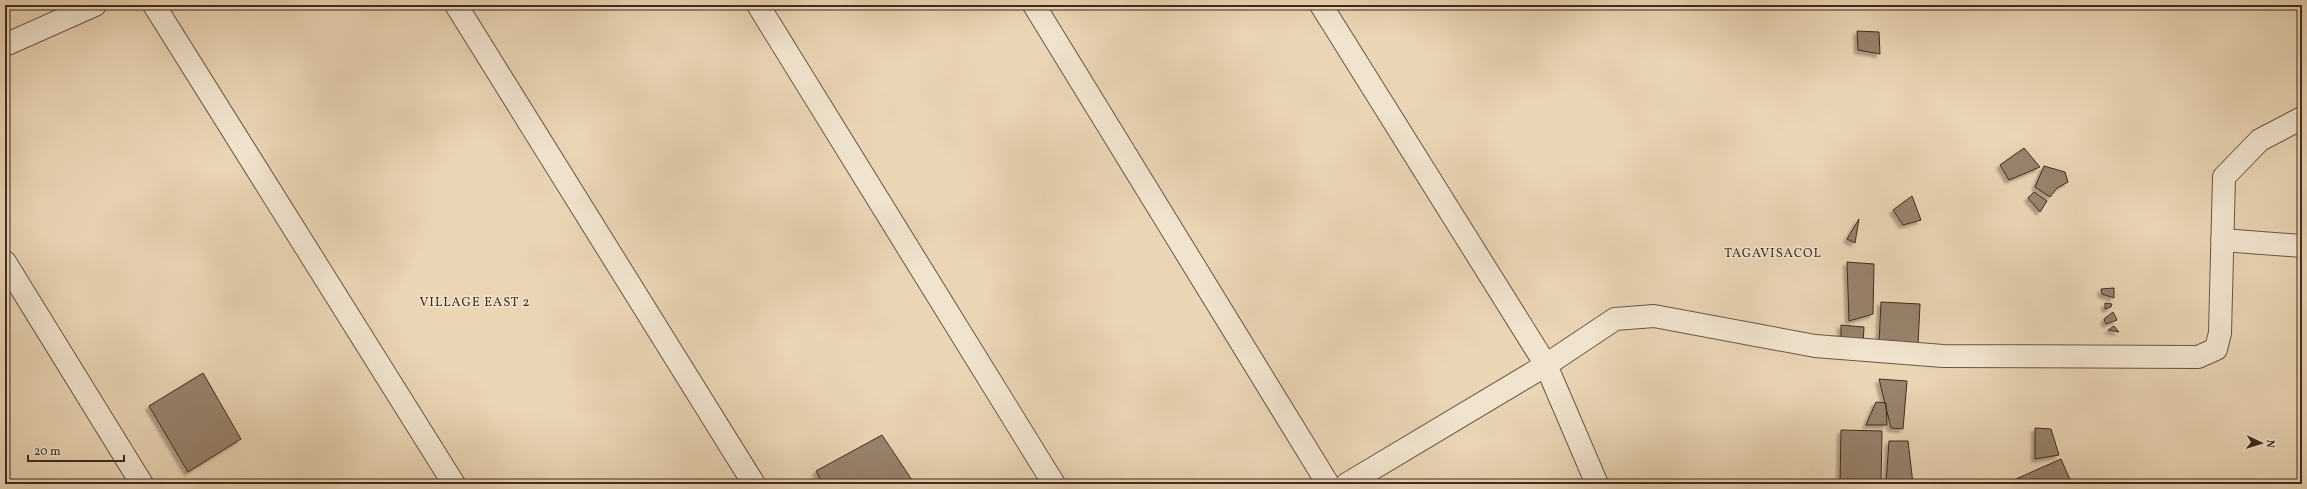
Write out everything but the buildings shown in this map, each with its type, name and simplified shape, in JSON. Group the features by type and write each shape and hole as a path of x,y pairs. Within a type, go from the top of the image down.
{"street":[{"path":"5,45 95,5"},
{"path":"154,5 454,484"},
{"path":"456,5 754,484"},
{"path":"758,5 1054,484"},
{"path":"1034,5 1328,484"},
{"path":"1321,5 1546,365 1597,484"},
{"path":"1347,484 1546,365 1615,319 1654,316 1815,346 1928,355 2198,357 2216,349 2220,333 2224,177 2260,140 2302,118"},
{"path":"2222,240 2302,246"},
{"path":"5,262 142,484"}],"district":[{"name":"TAGAVISACOL","path":"1773,252"},
{"name":"VILLAGE EAST 2","path":"475,301"}]}
